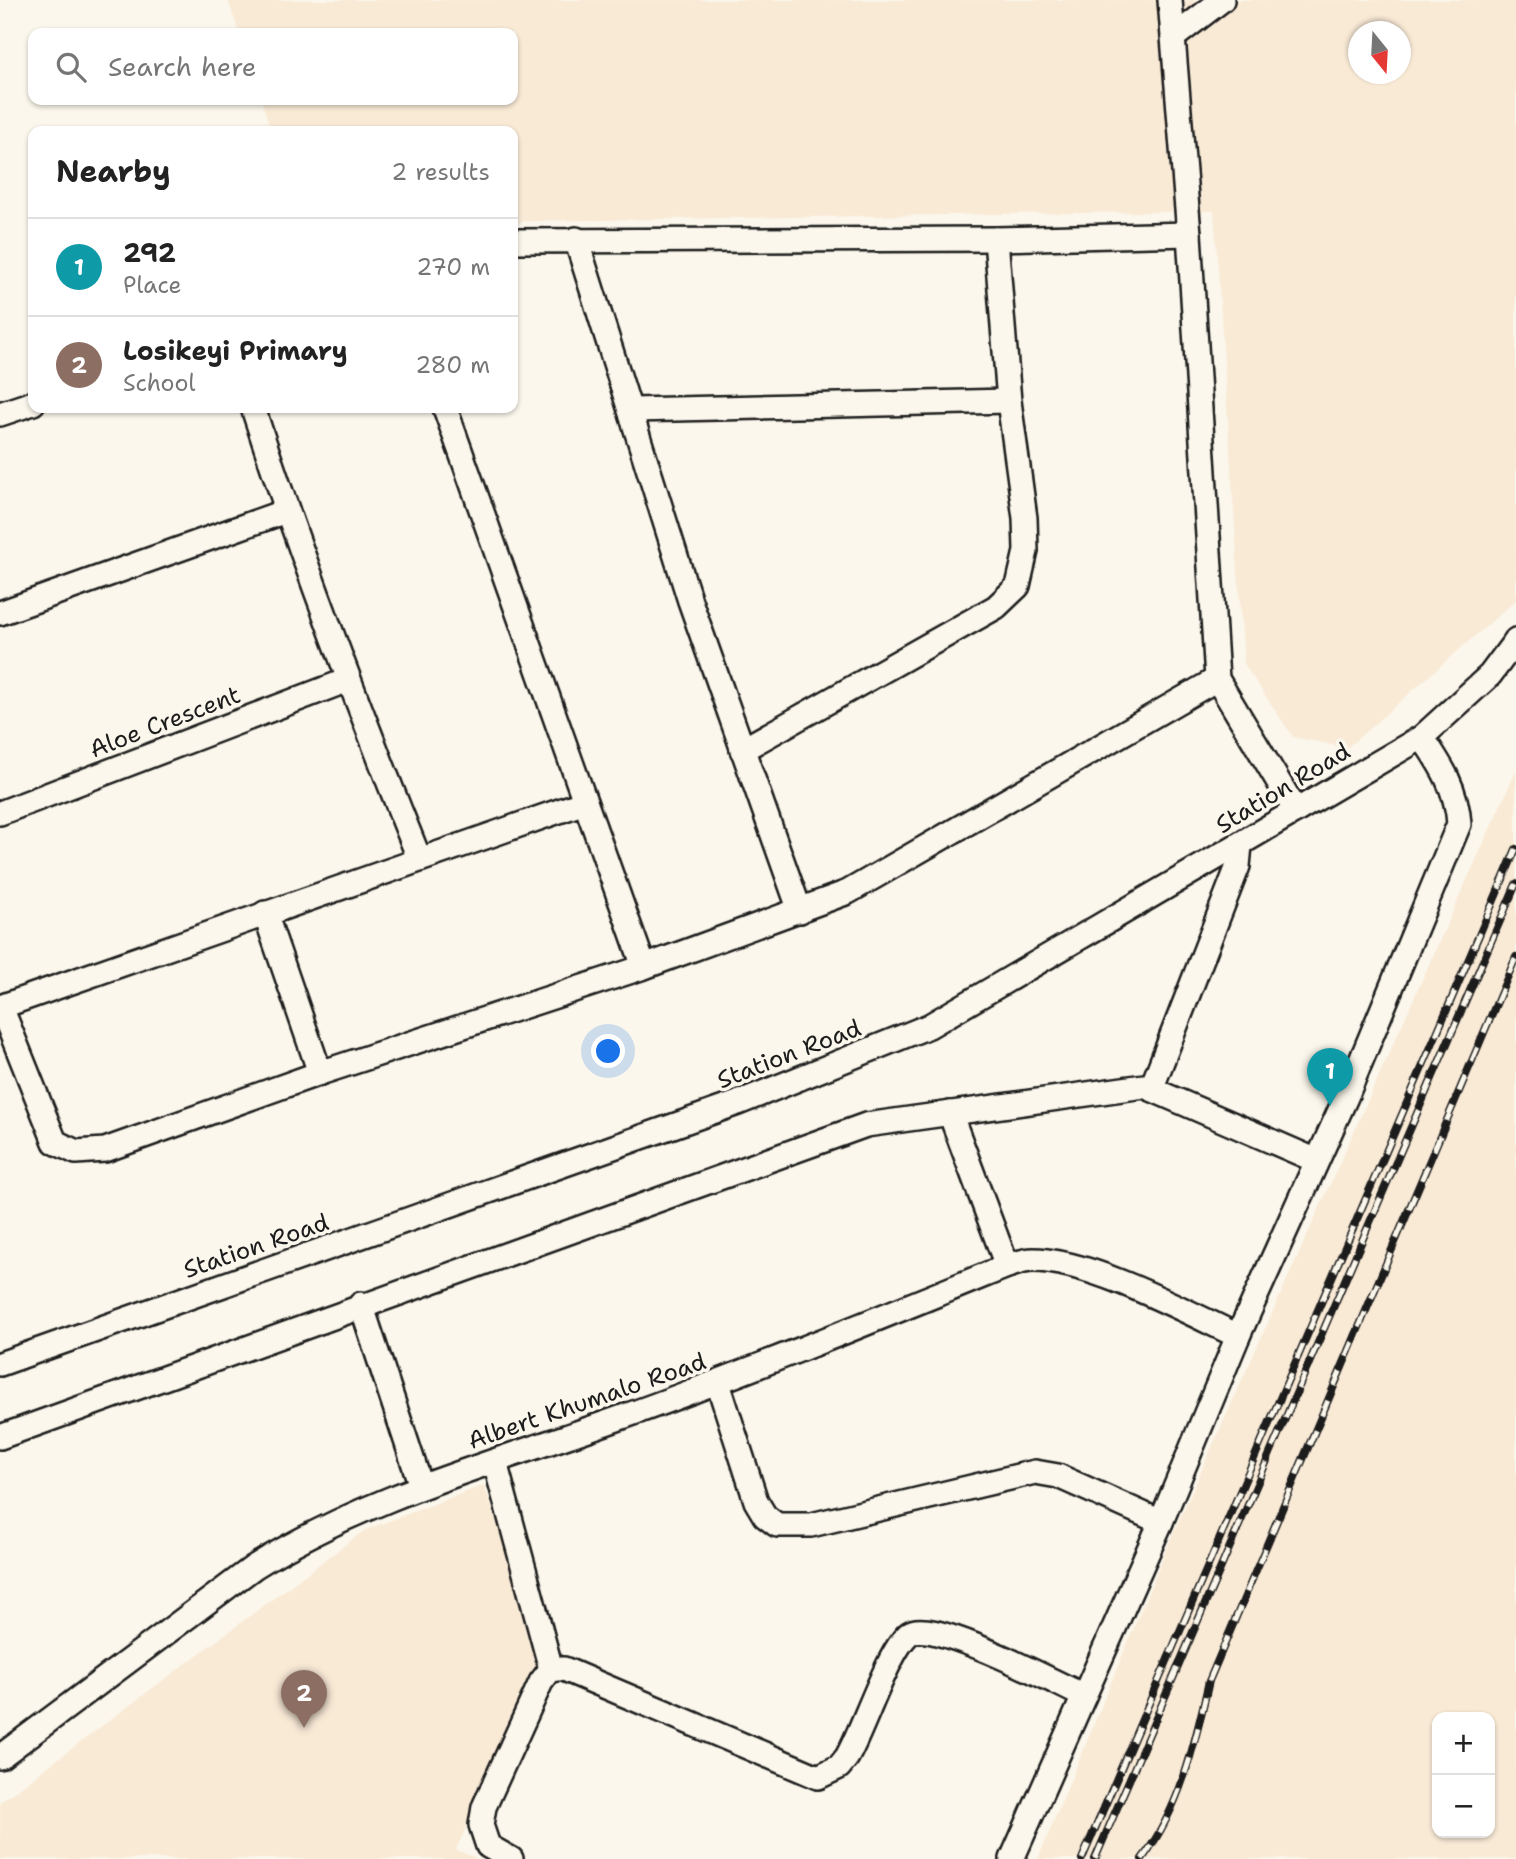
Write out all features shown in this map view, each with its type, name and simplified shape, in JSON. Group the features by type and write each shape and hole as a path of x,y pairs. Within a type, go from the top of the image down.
{"street":[{"path":"1170,0 1189,234 1217,679 1296,811"},
{"path":"1174,37 1222,0"},
{"path":"518,241 996,239 1189,234"},
{"path":"576,239 690,601 800,911"},
{"path":"742,750 996,607 1018,586 1026,551 1025,518 1009,401 996,239"},
{"path":"632,410 1009,401"},
{"path":"0,414 28,404"},
{"path":"256,413 286,511 348,680 419,858"},
{"path":"447,413 643,967"},
{"path":"0,613 286,511"},
{"name":"Station Road","path":"0,1364 738,1103 846,1062 929,1026 1422,737 1490,675 1516,640"},
{"path":"585,802 0,1007 55,1142 76,1152 105,1150 320,1073 643,967 800,911 873,880 1217,679"},
{"name":"Aloe Crescent","path":"0,813 348,680"},
{"path":"1012,1859 1161,1522 1315,1160 1346,1097 1459,824 1458,808 1445,770 1422,737"},
{"path":"1152,1087 1238,866 1240,845"},
{"path":"265,913 320,1073"},
{"path":"0,1437 361,1304 866,1125 1144,1086 1152,1087 1315,1160"},
{"path":"950,1113 1007,1266"},
{"name":"Albert Khumalo Road","path":"0,1757 254,1567 299,1539 421,1486 718,1383 1007,1266 1029,1259 1080,1269 1142,1291 1238,1336"},
{"path":"361,1304 421,1486"},
{"path":"718,1383 756,1502 765,1516 777,1525 811,1525 859,1516 1035,1472 1058,1476 1161,1522"},
{"path":"495,1462 551,1669"},
{"path":"551,1669 564,1670 818,1777 839,1767 847,1757 892,1660 908,1634 914,1630 950,1636 1084,1696"},
{"path":"511,1859 488,1846 480,1819 541,1682 551,1669"}],"shaded area":[{"path":"228,0 1516,0 1516,600 1347,748 1293,737 1244,664 1214,211 518,223 518,126 269,126 263,105 518,105 518,28 237,28"},
{"path":"1516,771 1516,1859 1038,1859 1171,1538"},
{"path":"484,1485 542,1654 456,1850 478,1859 0,1859 0,1802 365,1530"}],"railway":[{"path":"1082,1859 1516,849"},
{"path":"1095,1859 1516,884"},
{"path":"1142,1859 1156,1839 1177,1796 1192,1751 1209,1681 1516,957"}],"place":[{"name":"292","path":"1330,1106"},
{"name":"Losikeyi Primary","path":"304,1728"}]}
